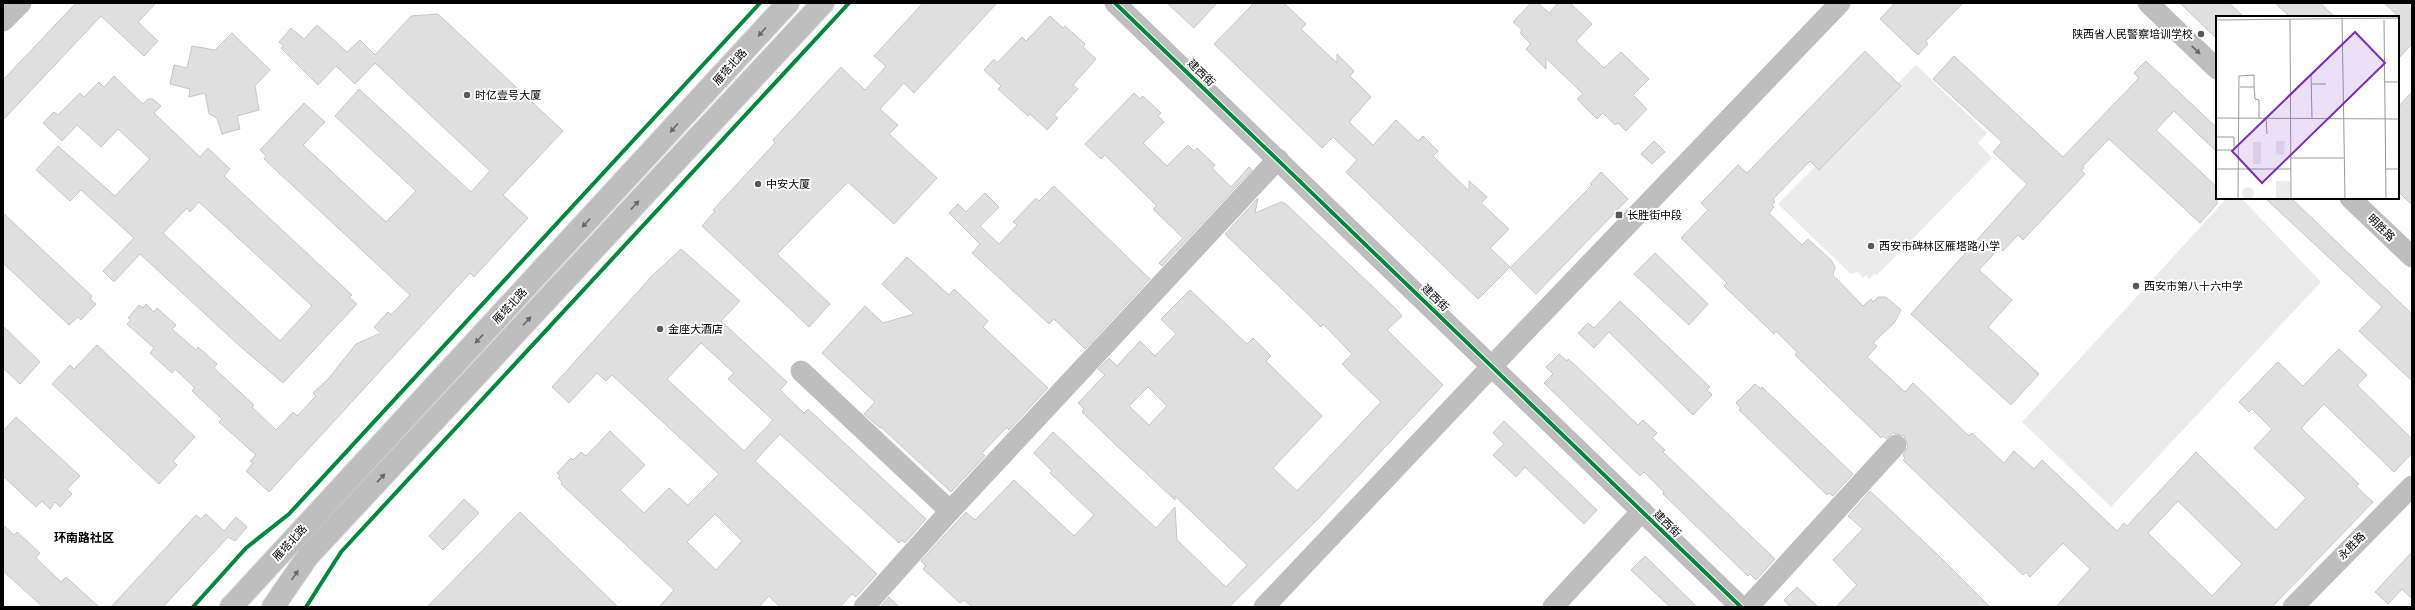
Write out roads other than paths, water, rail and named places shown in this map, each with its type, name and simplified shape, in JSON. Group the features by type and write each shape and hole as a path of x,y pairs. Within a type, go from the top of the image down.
{"main road":[{"name":"雁塔北路","path":"231,607 788,3"},
{"name":"雁塔北路","path":"273,607 308,556 823,3"}],"street":[{"path":"3,22 21,3"},
{"name":"建西街","path":"1115,3 1741,607"},
{"path":"1264,607 1492,366 1840,3"},
{"path":"2148,3 2216,68"},
{"path":"864,607 950,511 1278,159"},
{"name":"明胜路","path":"2351,199 2412,257"},
{"path":"801,371 950,511"},
{"path":"1748,607 1896,445"},
{"name":"永胜路","path":"2293,607 2412,486"},
{"path":"1553,607 1642,511"}],"place":[{"name":"陕西省人民警察培训学校","path":"2201,34"},
{"name":"时亿壹号大厦","path":"467,95"},
{"name":"中安大厦","path":"758,184"},
{"name":"长胜街中段","path":"1619,215"},
{"name":"西安市碑林区雁塔路小学","path":"1871,246"},
{"name":"西安市第八十六中学","path":"2136,286"},
{"name":"金座大酒店","path":"660,329"}],"district":[{"name":"环南路社区","path":"84,538"}]}
